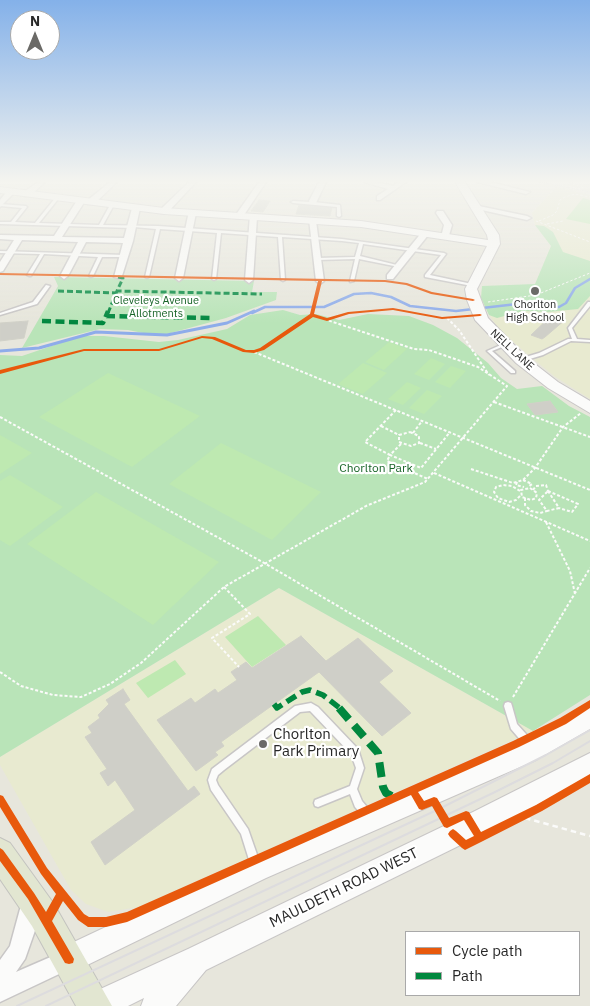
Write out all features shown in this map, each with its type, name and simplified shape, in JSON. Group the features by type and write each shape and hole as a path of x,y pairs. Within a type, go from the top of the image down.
{"main road":[{"path":"0,853 31,896 95,1006"}],"street":[{"path":"57,238 63,229"},
{"path":"118,276 132,229"},
{"path":"178,278 188,229"},
{"path":"249,280 252,229"},
{"path":"313,229 320,281"},
{"path":"393,229 494,244"},
{"path":"445,237 447,229"},
{"path":"472,285 494,244 493,235 490,229"},
{"path":"390,277 414,250 425,234"},
{"path":"0,237 129,241"},
{"path":"0,268 20,237"},
{"path":"64,276 84,239"},
{"name":"NELL LANE","path":"472,285 477,309 488,328 505,346 517,366 589,408"},
{"path":"0,992 257,869 534,748 590,717"},
{"name":"MAULDETH ROAD WEST","path":"95,1006 198,959 482,821 590,764"},
{"path":"0,977 14,961 22,943 28,922 31,896"},
{"path":"156,1006 198,959"}],"lane":[{"path":"147,277 158,229"},
{"path":"188,229 361,242 444,254 427,276 472,285"},
{"path":"214,279 219,231"},
{"path":"280,235 283,280"},
{"path":"352,281 361,242"},
{"path":"0,252 125,256"},
{"path":"29,275 42,253"},
{"path":"91,276 100,256"},
{"path":"317,258 357,258 399,266"},
{"path":"0,314 35,303 48,286"},
{"path":"575,339 570,328 590,303"},
{"path":"582,313 590,316"},
{"path":"517,366 575,339 590,341"},
{"path":"508,706 514,726 534,748"},
{"path":"257,869 246,832 214,787 212,780 215,772 221,767 298,709 311,708 355,752 360,768 353,789 358,804 370,819"},
{"path":"318,803 353,789"}],"path":[{"path":"561,229 574,237 590,242"},
{"path":"444,318 536,296 590,273"},
{"path":"327,320 341,316"},
{"path":"0,672 21,686 53,695 80,697 110,684 142,663 224,587 366,506 428,479 507,386 488,375 478,366 430,350 414,349 319,318"},
{"path":"444,318 459,330 486,368 488,375"},
{"path":"254,352 262,349"},
{"path":"245,351 254,352 590,490"},
{"path":"494,402 590,437"},
{"path":"512,486 523,480 535,468 563,427 589,408"},
{"path":"396,410 365,442 421,468 450,432"},
{"path":"0,417 266,564 508,706 590,568"},
{"path":"413,433 422,421"},
{"path":"381,426 399,435 407,432 413,433 420,438 419,443"},
{"path":"399,435 398,440 401,444 411,446 419,443 436,449"},
{"path":"401,444 387,461 428,479"},
{"path":"471,469 516,483 533,490 537,495 536,498 525,498 521,495 520,491 512,486 503,485 496,487 495,495 501,500 509,502 516,500 521,495"},
{"path":"434,473 590,541"},
{"path":"520,491 532,484 523,480"},
{"path":"533,490 536,486 546,485 548,492 559,508"},
{"path":"525,498 525,505 531,511 540,513 559,508 572,512 578,504 548,492"},
{"path":"547,511 539,500 548,492"},
{"path":"546,522 570,571 575,594"},
{"path":"224,587 250,614 212,638 239,667"},
{"path":"521,817 533,811"},
{"path":"521,817 590,836"}],"shaded area":[{"name":"Chorlton High School","path":"538,229 590,229 590,399 554,376 502,333 491,318 481,298 482,286 535,285 551,246"},
{"name":"Chorlton Park Primary","path":"279,588 533,731 138,907 108,912 86,904 71,890 0,765 0,757"}],"green space":[{"path":"538,229 548,229 553,232 563,252 590,261 590,296 578,309 548,312 523,311 497,318 489,315 481,298 482,286 535,284 551,246"},
{"name":"Cleveleys Avenue Allotments","path":"54,277 254,281 252,292 277,292 276,300 226,318 167,334 153,335 128,330 100,329 22,348 58,286"},
{"name":"Chorlton Park","path":"283,310 300,315 316,314 339,320 368,314 409,316 433,325 457,338 488,363 501,378 517,389 542,386 569,406 590,417 590,695 533,731 279,588 0,757 0,355 22,356 81,336 104,336 159,342 178,340 227,329 250,315"},
{"path":"389,342 407,349 384,370 365,362"},
{"path":"431,358 445,364 429,380 414,374"},
{"path":"363,363 387,373 363,394 338,384"},
{"path":"451,366 466,371 450,388 435,382"},
{"path":"108,373 200,416 132,467 39,417"},
{"path":"407,382 421,388 403,405 388,399"},
{"path":"427,390 442,396 424,414 409,408"},
{"path":"0,435 32,453 0,474"},
{"path":"221,443 321,492 272,540 169,484"},
{"path":"10,475 63,507 10,546 0,540 0,481"},
{"path":"96,492 219,562 153,625 27,544"},
{"path":"258,616 286,645 252,667 225,637"},
{"path":"175,660 186,674 148,698 136,683"}],"building":[{"path":"551,316 566,319 542,339 531,335"},
{"path":"28,321 24,338 0,341 0,323"},
{"path":"550,401 558,412 535,415 527,404"},
{"path":"301,636 326,661 358,638 393,671 379,682 411,713 382,736 319,672 221,742 224,746 215,752 218,755 196,771 157,720 191,698 195,703 215,689 218,693 237,680 231,672 246,662 252,668"},
{"path":"123,689 130,700 124,704 145,733 188,791 194,786 200,794 105,865 91,842 135,810 115,780 108,786 100,773 107,769 85,737 92,733 88,727 100,718 98,715 109,704 106,700"}],"waterway":[{"path":"252,313 265,307 324,307 354,294 371,293 391,297 410,306 456,311 517,304 559,307 566,303 575,288 590,279"},
{"path":"0,351 39,348 96,332 167,335 227,323 254,311"}],"tram line":[{"path":"17,1006 439,809 546,755 590,730"},
{"path":"46,1006 493,793 553,763 590,741"}],"marked path":[{"path":"118,277 123,278 117,291 262,294"},
{"path":"58,291 117,293"},
{"path":"42,321 103,323 117,291"},
{"path":"106,316 211,318"},
{"path":"274,704 277,708 302,692 310,690 323,695 344,712 378,753 383,787 386,793 395,798"}],"cycle path":[{"path":"0,274 385,281 407,284 431,293 473,300"},
{"path":"0,372 84,350 159,350 202,337 213,338 245,351 254,352 262,349 312,315 320,281"},
{"path":"312,315 327,320 348,313 393,309 442,318 480,315"},
{"path":"62,893 81,917 88,922 106,922 127,917 516,744 563,721 590,704"},
{"path":"453,834 465,845 539,808 590,778"},
{"path":"413,791 422,806 434,801 447,824 466,815 480,838"},
{"path":"0,799 44,871 62,893 46,921"},
{"path":"0,853 31,896 69,959"}],"place":[{"name":"Chorlton High School","path":"535,291"},
{"name":"Chorlton Park Primary","path":"263,744"}]}
